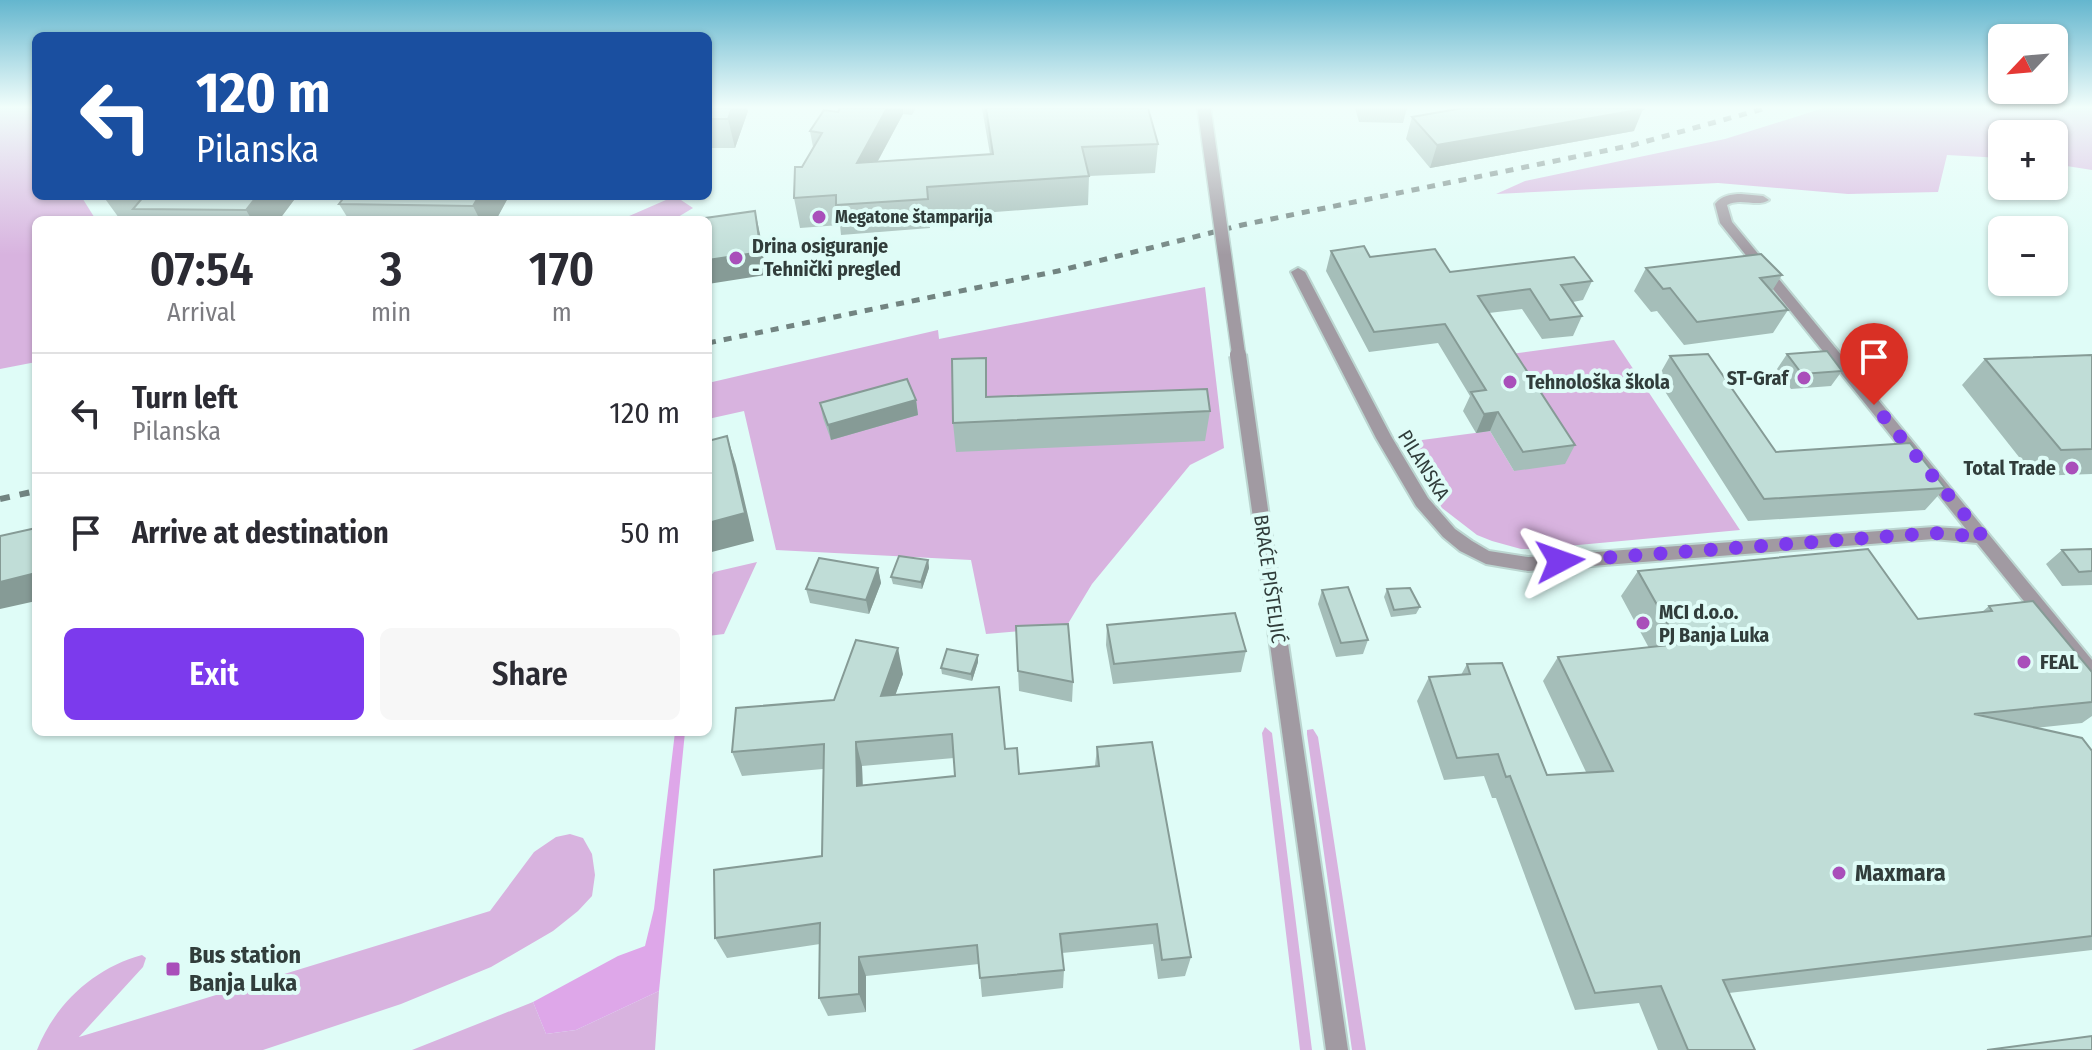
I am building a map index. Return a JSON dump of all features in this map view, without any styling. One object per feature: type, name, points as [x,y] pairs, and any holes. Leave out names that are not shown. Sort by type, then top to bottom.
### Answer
[{"type":"street","name":"BRAĆE PIŠTELJIĆ","points":[[1211,157],[1337,1050]]},
{"type":"street","points":[[1763,200],[1732,197],[1724,200],[1721,204],[1726,223],[2092,673]]},
{"type":"street","name":"PILANSKA","points":[[1298,272],[1384,438],[1422,502],[1449,533],[1486,557],[1528,564],[1934,533],[1983,537]]},
{"type":"shaded area","points":[[0,157],[32,157],[32,200],[84,200],[94,216],[32,216],[32,363],[0,369]]},
{"type":"shaded area","points":[[1639,157],[1947,157],[1938,192],[1848,194],[1718,183],[1496,194],[1525,181]]},
{"type":"shaded area","points":[[2068,157],[2092,157],[2092,170],[2068,166]]},
{"type":"shaded area","points":[[666,200],[681,200],[693,208],[680,216],[629,216]]},
{"type":"shaded area","points":[[1205,287],[1224,448],[1190,465],[1092,584],[1066,627],[986,634],[971,560],[776,550],[744,411],[712,418],[712,382],[938,330],[939,339]]},
{"type":"shaded area","points":[[1614,340],[1740,530],[1521,549],[1477,535],[1442,508],[1413,462],[1414,449],[1422,440],[1490,431],[1514,471],[1496,356]]},
{"type":"shaded area","points":[[757,562],[724,634],[712,636],[712,574]]},
{"type":"shaded area","points":[[1265,727],[1272,733],[1312,1050],[1300,1050],[1262,733]]},
{"type":"shaded area","points":[[1313,729],[1318,737],[1366,1050],[1352,1050],[1307,734],[1307,730]]},
{"type":"shaded area","points":[[675,736],[685,736],[659,991],[576,1030],[546,1034],[533,1002],[618,956],[645,946],[654,909]]},
{"type":"shaded area","points":[[570,834],[583,838],[592,854],[595,875],[592,896],[578,911],[553,931],[491,967],[401,1004],[263,1050],[37,1050],[65,1003],[92,979],[124,961],[142,955],[146,958],[143,967],[79,1037],[490,911],[534,852],[556,837]]},
{"type":"shaded area","points":[[659,991],[655,1050],[412,1050],[533,1002],[546,1034],[576,1030]]},
{"type":"building","points":[[808,157],[860,157],[857,163],[948,157],[1084,157],[1089,176],[927,187],[928,199],[836,205],[836,195],[794,198],[795,167],[802,167]]},
{"type":"building","points":[[141,200],[254,200],[246,210],[133,209]]},
{"type":"building","points":[[342,200],[477,200],[473,206],[339,204]]},
{"type":"building","points":[[755,211],[761,252],[712,259],[712,217]]},
{"type":"building","points":[[1364,246],[1370,257],[1435,249],[1450,272],[1574,257],[1592,281],[1561,285],[1582,316],[1550,320],[1530,289],[1478,296],[1575,445],[1523,452],[1498,412],[1484,414],[1471,392],[1486,390],[1445,324],[1374,332],[1331,251]]},
{"type":"building","points":[[1761,254],[1782,275],[1760,278],[1788,310],[1697,322],[1670,288],[1663,289],[1646,268]]},
{"type":"building","points":[[1827,351],[1842,371],[1802,374],[1787,354]]},
{"type":"building","points":[[1708,354],[1776,452],[1910,443],[1945,488],[1764,499],[1670,356]]},
{"type":"building","points":[[2092,355],[2092,449],[2061,450],[1985,359]]},
{"type":"building","points":[[986,358],[986,397],[1207,389],[1210,411],[953,423],[952,359]]},
{"type":"building","points":[[907,379],[916,400],[828,425],[820,403]]},
{"type":"building","points":[[727,436],[745,513],[712,522],[712,440]]},
{"type":"building","points":[[32,529],[32,574],[0,582],[0,536]]},
{"type":"building","points":[[1868,549],[1918,619],[1992,611],[1989,606],[2033,601],[2092,672],[2092,702],[1974,714],[2082,738],[2092,751],[2092,936],[1723,980],[1755,1050],[1688,1050],[1661,986],[1595,993],[1510,776],[1506,777],[1498,754],[1457,758],[1429,677],[1470,674],[1467,664],[1502,663],[1547,775],[1613,771],[1558,657],[1679,644],[1638,571]]},
{"type":"building","points":[[2092,549],[2092,571],[2079,572],[2062,550]]},
{"type":"building","points":[[899,556],[928,560],[921,582],[891,577]]},
{"type":"building","points":[[819,558],[878,568],[866,600],[806,589]]},
{"type":"building","points":[[1348,587],[1368,640],[1341,643],[1322,590]]},
{"type":"building","points":[[1410,588],[1420,607],[1394,610],[1387,589]]},
{"type":"building","points":[[1235,613],[1246,651],[1114,664],[1107,625]]},
{"type":"building","points":[[1068,624],[1073,682],[1018,671],[1016,626]]},
{"type":"building","points":[[856,640],[898,648],[881,696],[999,687],[1005,749],[1017,748],[1019,774],[1099,766],[1097,747],[1152,742],[1191,957],[1162,960],[1157,924],[1060,934],[1064,970],[980,978],[977,945],[859,957],[859,994],[819,998],[820,923],[715,938],[714,870],[822,856],[824,744],[732,752],[736,708],[834,700]],"holes":[[[952,734],[955,776],[857,786],[856,742]]]},
{"type":"building","points":[[947,649],[978,655],[971,674],[941,668]]},
{"type":"building","points":[[2092,1036],[2092,1050],[1987,1050]]},
{"type":"railway","points":[[712,342],[1058,271],[1242,225],[1574,157]]},
{"type":"railway","points":[[0,499],[32,492]]},
{"type":"place","name":"Megatone štamparija","points":[[819,217]]},
{"type":"place","name":"Drina osiguranje - Tehnički pregled","points":[[736,258]]},
{"type":"place","name":"ST-Graf","points":[[1804,378]]},
{"type":"place","name":"Tehnološka škola","points":[[1510,382]]},
{"type":"place","name":"Total Trade","points":[[2072,468]]},
{"type":"place","name":"MCI d.o.o. PJ Banja Luka","points":[[1643,623]]},
{"type":"place","name":"FEAL","points":[[2024,662]]},
{"type":"place","name":"Maxmara","points":[[1839,873]]},
{"type":"place","name":"Bus station Banja Luka","points":[[173,969]]},
{"type":"route","points":[[1560,561],[1934,533],[1983,537],[1874,405]]}]
